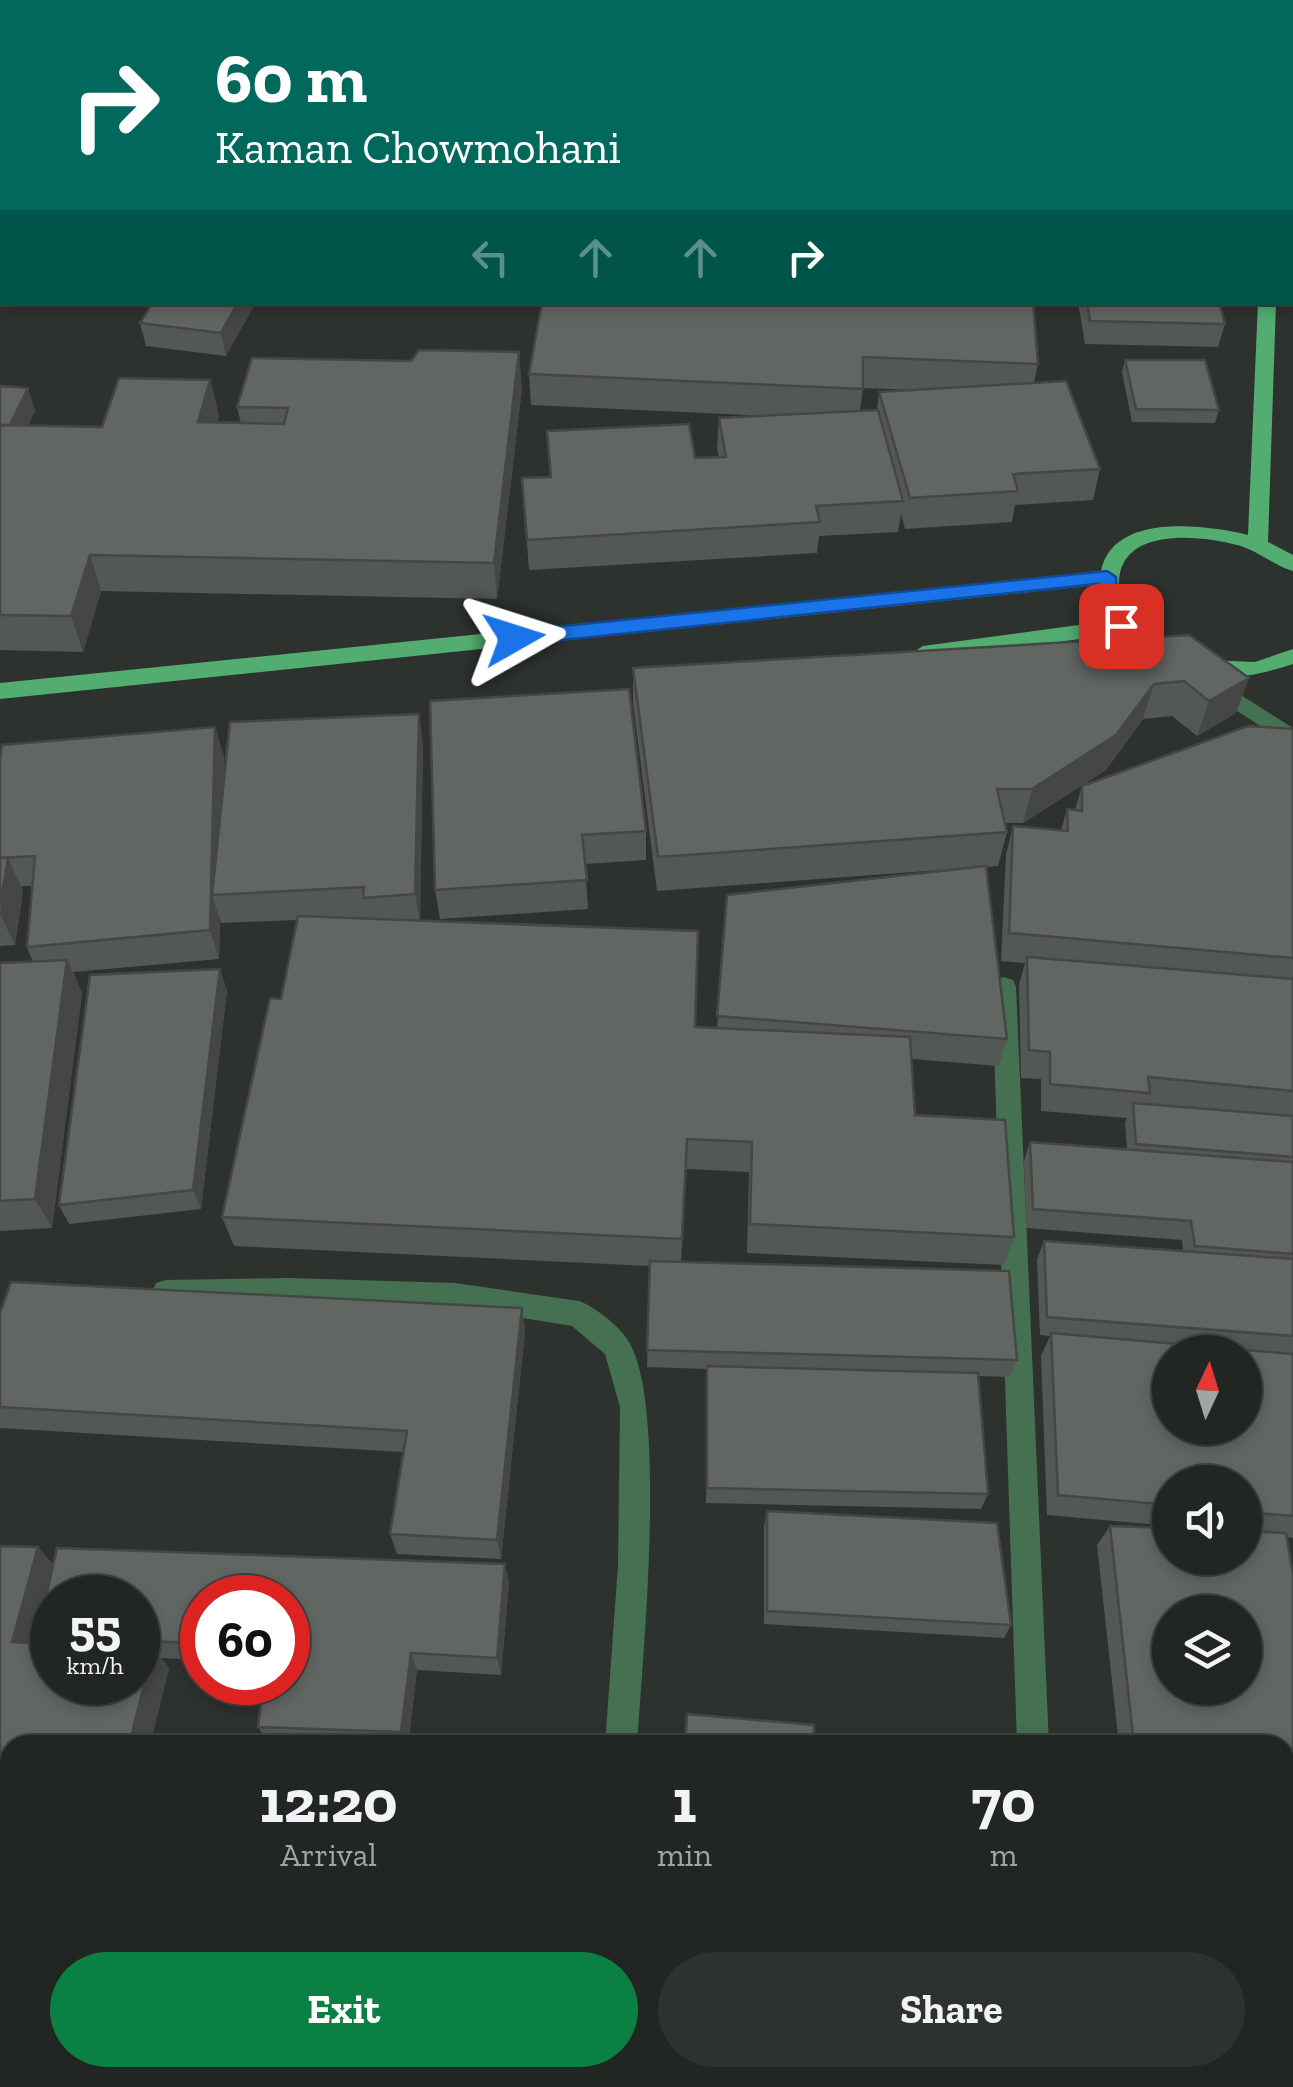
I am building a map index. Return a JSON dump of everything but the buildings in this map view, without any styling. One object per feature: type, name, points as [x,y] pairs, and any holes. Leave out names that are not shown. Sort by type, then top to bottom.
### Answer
[{"type":"main road","points":[[1258,542],[1267,305]]},
{"type":"main road","points":[[1146,647],[1121,626],[1108,601],[1107,577],[1117,557],[1136,542],[1162,532],[1226,532],[1258,542],[1293,564]]},
{"type":"main road","points":[[0,691],[1107,577]]},
{"type":"main road","points":[[891,658],[1121,626]]},
{"type":"main road","points":[[1180,662],[1218,670],[1256,669],[1293,656]]},
{"type":"street","points":[[1180,662],[1293,739]]},
{"type":"street","points":[[1004,988],[1033,1735]]},
{"type":"street","points":[[134,1293],[288,1290],[455,1295],[579,1314],[616,1347],[634,1407],[632,1565],[622,1735]]},
{"type":"route","points":[[514,638],[1107,577],[1108,601],[1121,626]]}]
